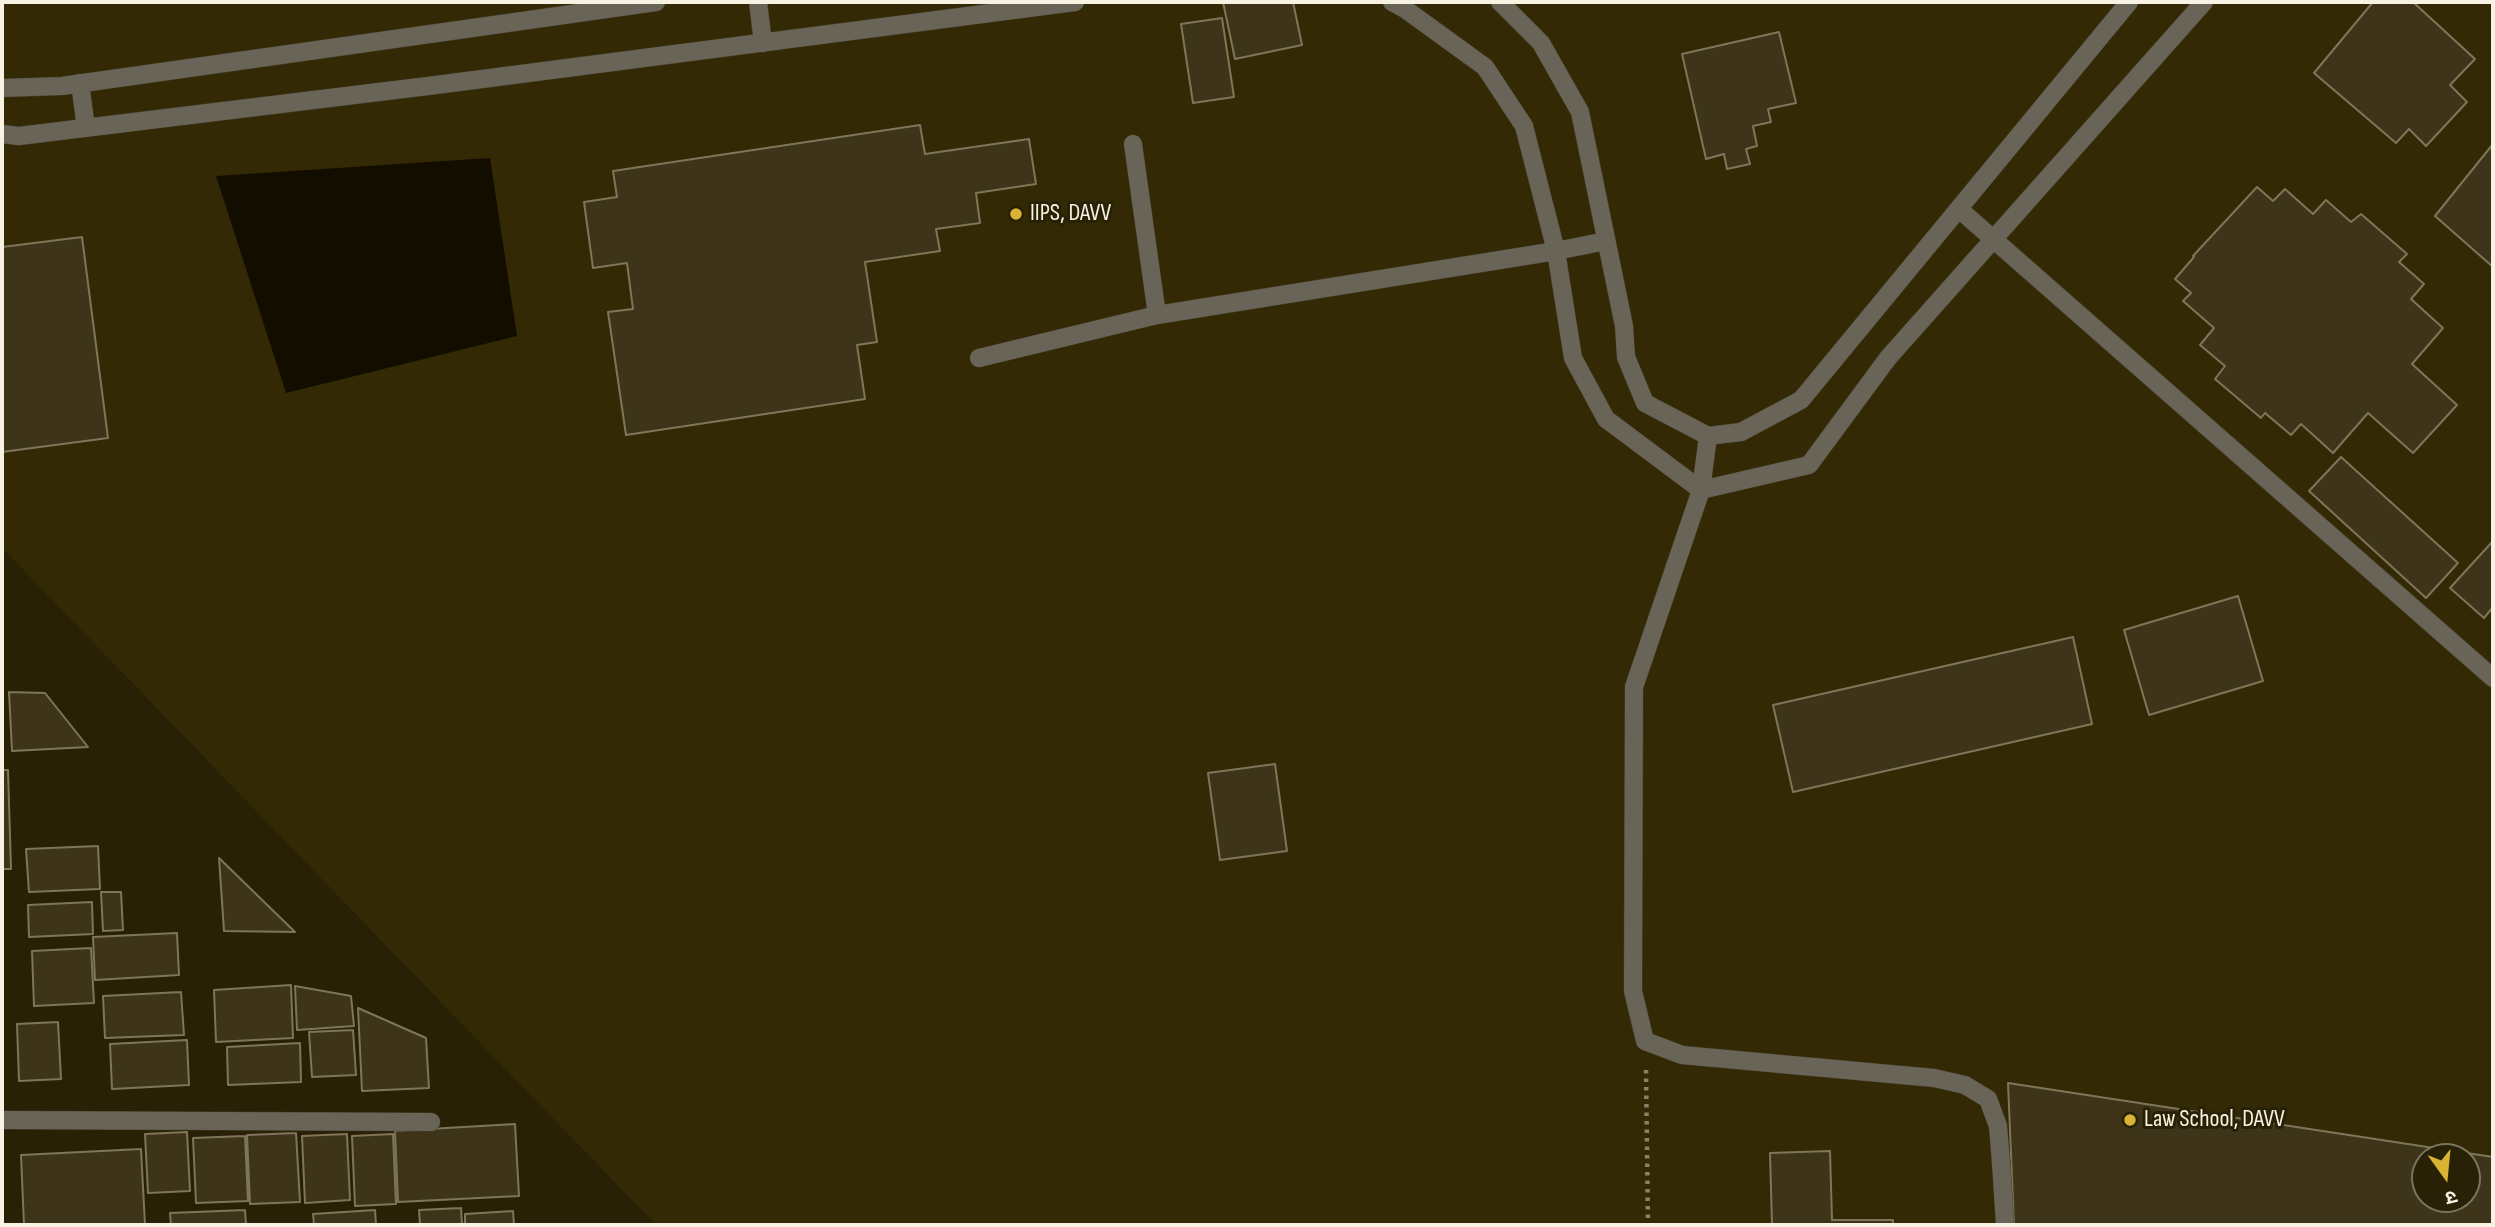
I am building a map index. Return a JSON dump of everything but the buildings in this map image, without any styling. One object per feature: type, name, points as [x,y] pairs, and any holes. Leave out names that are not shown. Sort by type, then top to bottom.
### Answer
[{"type":"street","points":[[2,88],[62,86],[656,2]]},
{"type":"street","points":[[758,2],[762,43]]},
{"type":"street","points":[[2,134],[19,136],[86,128],[1075,2]]},
{"type":"street","points":[[1392,2],[1485,68],[1524,126],[1556,251],[1573,358],[1606,419],[1701,490],[1810,465],[1888,358],[2204,2]]},
{"type":"street","points":[[1500,2],[1541,43],[1580,112],[1624,326],[1626,357],[1645,403],[1708,436],[1741,432],[1801,400],[2129,2]]},
{"type":"street","points":[[80,83],[86,128]]},
{"type":"street","points":[[1133,144],[1157,315]]},
{"type":"street","points":[[1959,209],[2493,677]]},
{"type":"street","points":[[979,358],[1157,315],[1606,241]]},
{"type":"street","points":[[1708,436],[1701,490],[1634,687],[1633,991],[1645,1041],[1682,1055],[1934,1079],[1965,1085],[1988,1099],[1998,1126],[2005,1225]]},
{"type":"street","points":[[2,1120],[430,1122]]},
{"type":"path","points":[[1645,1041],[1648,1225]]},
{"type":"shaded area","points":[[2,2],[2493,2],[2493,1225],[656,1225],[2,548]]},
{"type":"shaded area","points":[[490,158],[517,336],[286,393],[216,176]]},
{"type":"place","name":"IIPS, DAVV","points":[[1016,214]]},
{"type":"place","name":"Law School, DAVV","points":[[2130,1120]]}]
